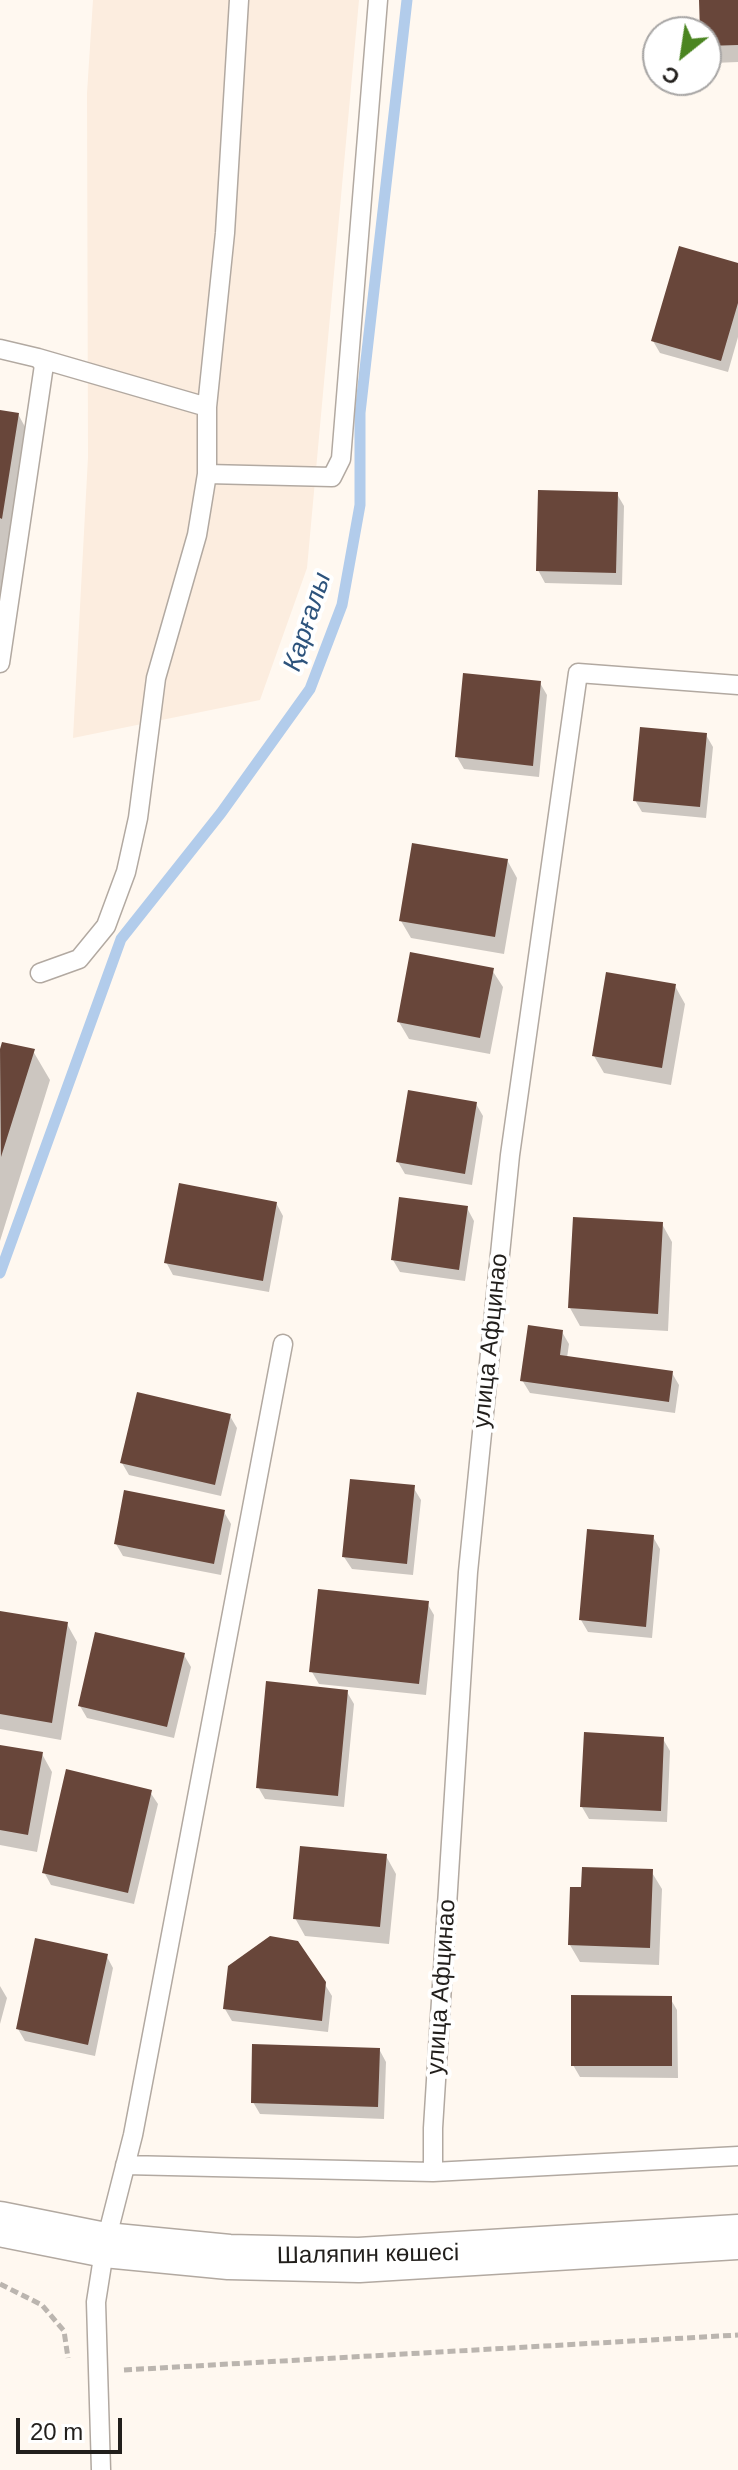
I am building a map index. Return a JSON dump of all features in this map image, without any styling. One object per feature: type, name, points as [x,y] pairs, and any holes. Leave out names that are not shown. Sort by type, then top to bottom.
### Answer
[{"type":"main road","name":"Шаляпин көшесі","points":[[0,2224],[105,2245],[229,2257],[359,2260],[738,2237]]},
{"type":"lane","points":[[40,973],[79,959],[106,926],[126,872],[138,818],[156,678],[197,535],[207,474],[207,407],[225,233],[239,0]]},
{"type":"lane","points":[[207,474],[332,477],[341,459],[378,0]]},
{"type":"lane","points":[[0,349],[207,407]]},
{"type":"lane","points":[[0,663],[44,365],[38,358]]},
{"type":"lane","name":"улица Афцинао","points":[[433,2172],[433,2128],[470,1556],[510,1155],[578,673],[738,685]]},
{"type":"lane","points":[[101,2470],[96,2302],[105,2245],[125,2165],[283,1344]]},
{"type":"lane","points":[[125,2165],[433,2172],[738,2156]]},
{"type":"path","points":[[0,2284],[42,2305],[64,2331],[70,2374],[738,2335]]},
{"type":"shaded area","points":[[93,0],[359,0],[307,568],[260,700],[73,738],[88,457],[87,93]]},
{"type":"building","points":[[699,0],[738,0],[738,45],[722,46],[722,16],[700,16]]},
{"type":"building","points":[[679,246],[738,263],[738,303],[721,361],[651,341]]},
{"type":"building","points":[[0,410],[19,413],[2,519],[0,518]]},
{"type":"building","points":[[538,490],[618,492],[616,573],[536,571]]},
{"type":"building","points":[[463,673],[541,681],[533,766],[455,757]]},
{"type":"building","points":[[640,727],[707,733],[700,807],[633,801]]},
{"type":"building","points":[[412,843],[508,859],[495,937],[399,921]]},
{"type":"building","points":[[410,952],[494,968],[480,1038],[397,1022]]},
{"type":"building","points":[[606,972],[676,984],[662,1068],[592,1056]]},
{"type":"building","points":[[2,1042],[35,1049],[1,1157],[0,1049]]},
{"type":"building","points":[[408,1090],[477,1102],[465,1174],[396,1162]]},
{"type":"building","points":[[179,1183],[277,1202],[263,1281],[164,1263]]},
{"type":"building","points":[[399,1197],[468,1206],[459,1270],[391,1260]]},
{"type":"building","points":[[573,1217],[663,1222],[658,1314],[568,1308]]},
{"type":"building","points":[[528,1325],[563,1330],[560,1355],[673,1371],[669,1402],[520,1381]]},
{"type":"building","points":[[137,1392],[231,1414],[215,1485],[120,1463]]},
{"type":"building","points":[[350,1479],[415,1485],[407,1564],[342,1557]]},
{"type":"building","points":[[124,1490],[225,1510],[214,1564],[114,1544]]},
{"type":"building","points":[[587,1529],[654,1535],[646,1627],[579,1620]]},
{"type":"building","points":[[318,1589],[429,1601],[419,1684],[309,1672]]},
{"type":"building","points":[[0,1611],[68,1622],[52,1723],[0,1714]]},
{"type":"building","points":[[95,1632],[185,1653],[167,1727],[78,1706]]},
{"type":"building","points":[[266,1681],[348,1690],[338,1796],[256,1788]]},
{"type":"building","points":[[584,1732],[664,1737],[661,1811],[580,1807]]},
{"type":"building","points":[[0,1745],[43,1752],[28,1835],[0,1830]]},
{"type":"building","points":[[66,1769],[152,1790],[128,1893],[42,1873]]},
{"type":"building","points":[[300,1846],[387,1854],[380,1927],[293,1919]]},
{"type":"building","points":[[582,1867],[653,1869],[650,1948],[568,1945],[570,1887],[581,1887]]},
{"type":"building","points":[[270,1936],[298,1941],[326,1982],[322,2021],[223,2009],[228,1966]]},
{"type":"building","points":[[35,1938],[108,1954],[88,2045],[16,2029]]},
{"type":"building","points":[[571,1995],[672,1996],[672,2066],[571,2066]]},
{"type":"building","points":[[252,2044],[380,2048],[378,2107],[251,2103]]},
{"type":"waterway","name":"Қарғалы","points":[[0,1273],[121,939],[221,813],[310,689],[342,605],[360,505],[360,413],[407,0]]}]
